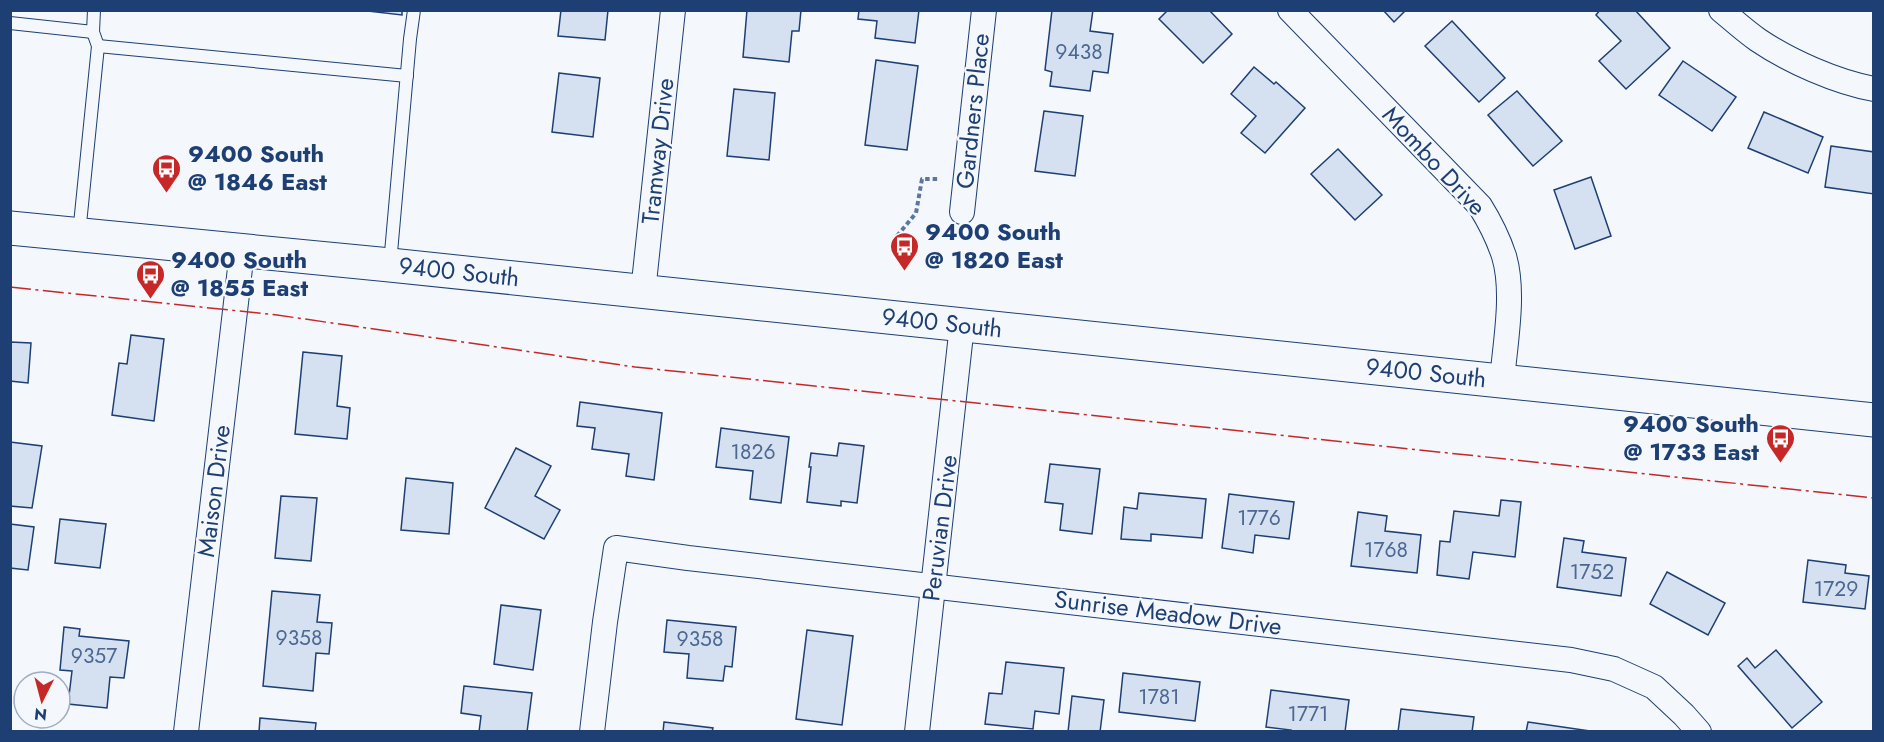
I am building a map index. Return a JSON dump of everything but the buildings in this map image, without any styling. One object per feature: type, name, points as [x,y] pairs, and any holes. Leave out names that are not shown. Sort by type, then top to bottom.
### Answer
[{"type":"main road","name":"9400 South","points":[[10,228],[390,265],[1874,420]]},
{"type":"street","name":"Tramway Drive","points":[[643,292],[673,10]]},
{"type":"street","name":"Gardners Place","points":[[962,212],[984,10]]},
{"type":"street","name":"Mombo Drive","points":[[1290,10],[1480,206],[1490,223],[1504,258],[1508,285],[1502,381]]},
{"type":"street","points":[[1721,10],[1758,40],[1807,67],[1857,86],[1874,89]]},
{"type":"street","name":"Maison Drive","points":[[186,732],[242,251]]},
{"type":"street","name":"Peruvian Drive","points":[[917,732],[962,325]]},
{"type":"street","name":"Sunrise Meadow Drive","points":[[592,732],[616,548],[1571,660],[1614,669],[1654,687],[1699,732]]},
{"type":"lane","points":[[78,235],[98,46],[93,32],[94,10]]},
{"type":"lane","points":[[390,265],[414,10]]},
{"type":"lane","points":[[10,23],[93,32]]},
{"type":"lane","points":[[98,46],[407,76]]},
{"type":"path","points":[[897,236],[916,213],[922,179],[939,178]]},
{"type":"power","points":[[10,287],[277,315],[635,367],[1874,498]]},
{"type":"place","name":"9400 South @ 1846 East","points":[[167,194]]},
{"type":"place","name":"9400 South @ 1820 East","points":[[904,272]]},
{"type":"place","name":"9400 South @ 1855 East","points":[[150,300]]},
{"type":"place","name":"9400 South @ 1733 East","points":[[1780,464]]}]
